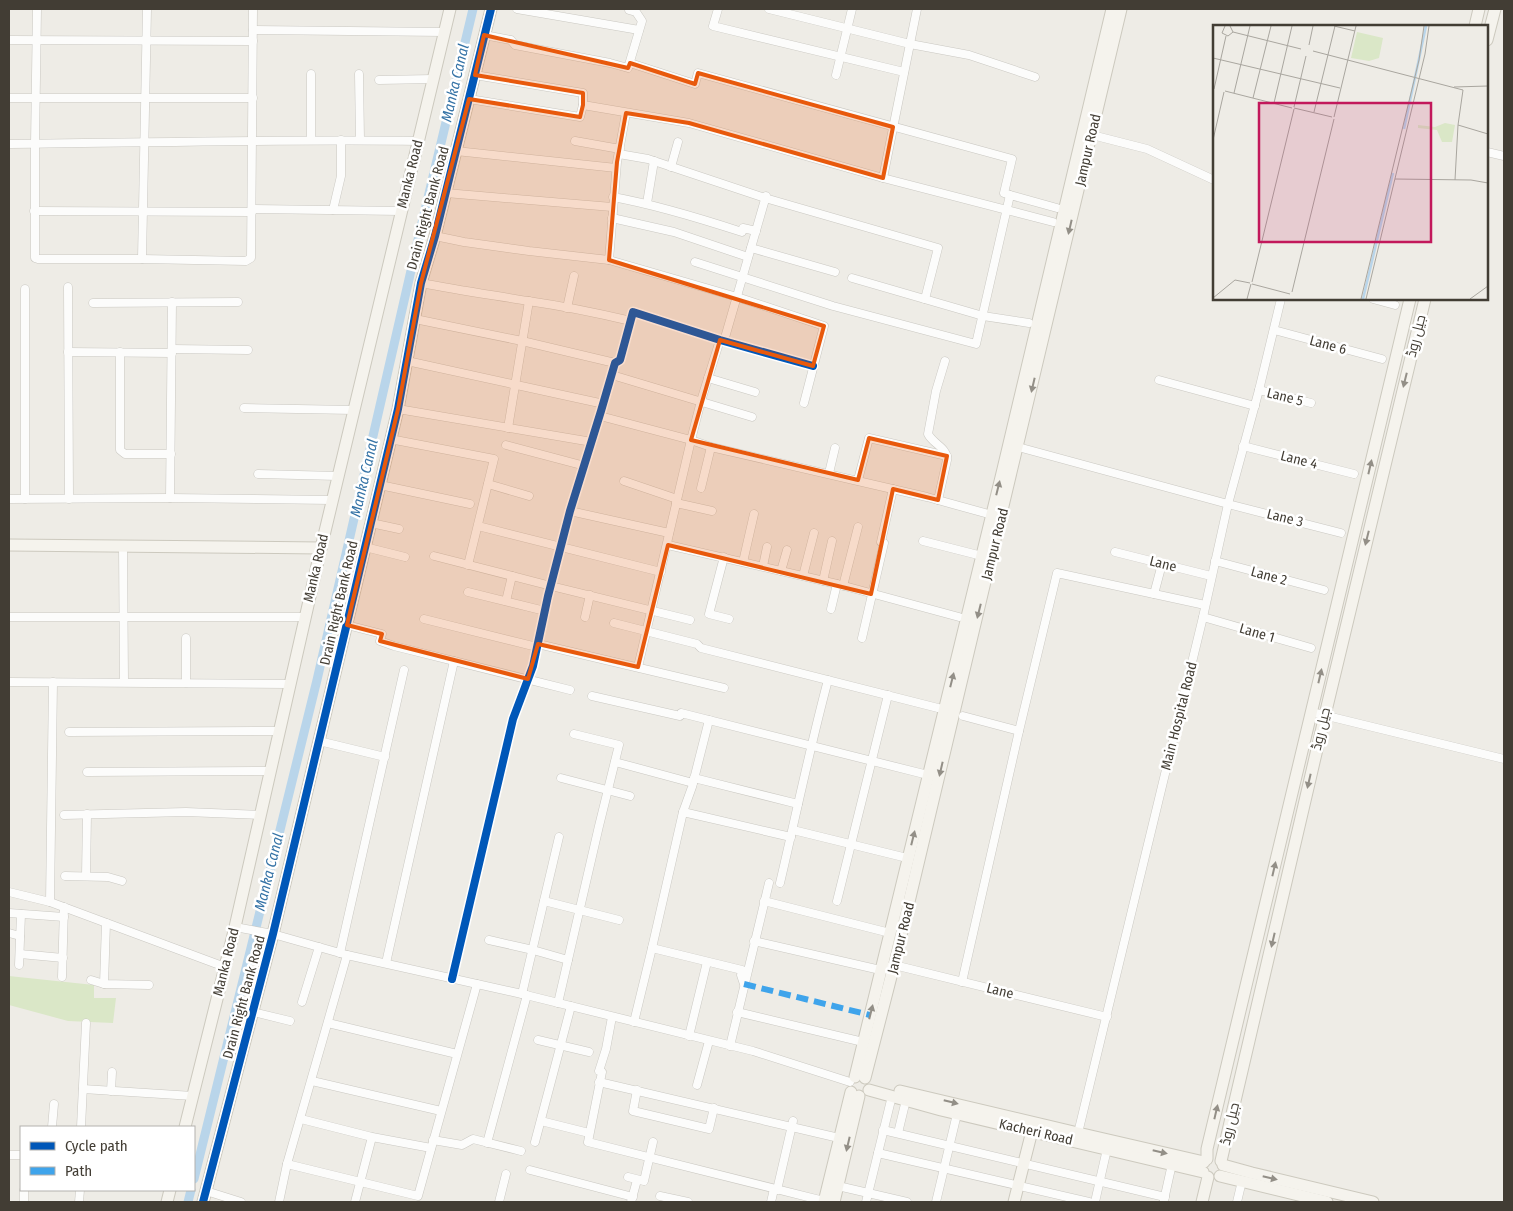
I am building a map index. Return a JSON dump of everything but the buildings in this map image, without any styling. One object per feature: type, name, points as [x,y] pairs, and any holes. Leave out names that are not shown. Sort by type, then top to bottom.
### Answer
[{"type":"main road","name":"Manka Road","points":[[185,1126],[235,927],[320,548],[450,9]]},
{"type":"main road","name":"Drain Right Bank Road","points":[[205,1197],[273,934],[398,409],[421,283],[446,193],[491,9]]},
{"type":"main road","name":"Jampur Road","points":[[827,1202],[838,1186],[860,1086],[881,969],[992,515],[1112,9]]},
{"type":"main road","name":"Jampur Road","points":[[827,1202],[839,1138],[860,1086],[894,965],[1122,9]]},
{"type":"main road","points":[[1475,25],[1480,9]]},
{"type":"main road","points":[[1488,36],[1495,9]]},
{"type":"main road","name":"جیل روڈ","points":[[1213,1167],[1207,1149],[1410,300]]},
{"type":"main road","name":"جیل روڈ","points":[[1202,1202],[1213,1167],[1325,714],[1425,300]]},
{"type":"main road","points":[[9,545],[320,548]]},
{"type":"main road","name":"Kacheri Road","points":[[860,1086],[957,1114],[1172,1164],[1213,1167],[1252,1173],[1373,1202]]},
{"type":"main road","name":"Kacheri Road","points":[[860,1086],[922,1095],[1078,1133],[1213,1167],[1242,1181],[1306,1200],[1326,1202]]},
{"type":"main road","points":[[1014,1202],[1032,1131]]},
{"type":"street","points":[[37,9],[34,256],[38,259],[246,261],[250,258],[252,211],[253,9]]},
{"type":"street","points":[[142,259],[147,9]]},
{"type":"street","points":[[517,9],[639,30]]},
{"type":"street","points":[[484,35],[511,40],[515,45],[628,68],[642,21],[636,12],[629,9]]},
{"type":"street","points":[[718,9],[713,26],[904,72]]},
{"type":"street","points":[[769,9],[910,44],[969,55],[1035,77]]},
{"type":"street","points":[[836,75],[852,9]]},
{"type":"street","points":[[883,178],[917,9]]},
{"type":"street","points":[[253,30],[444,32]]},
{"type":"street","points":[[9,40],[253,41]]},
{"type":"street","points":[[630,63],[695,84],[698,73],[1012,160],[1004,193],[1057,208]]},
{"type":"street","points":[[311,74],[311,140]]},
{"type":"street","points":[[360,74],[360,140]]},
{"type":"street","points":[[469,99],[580,117],[583,105],[583,92],[475,75]]},
{"type":"street","points":[[379,80],[433,79]]},
{"type":"street","points":[[9,98],[253,98]]},
{"type":"street","points":[[583,105],[689,123],[883,178],[1053,222]]},
{"type":"street","points":[[609,260],[616,168],[626,113]]},
{"type":"street","points":[[1092,135],[1147,150],[1213,180]]},
{"type":"street","points":[[9,144],[311,140],[418,141]]},
{"type":"street","points":[[333,210],[341,176],[342,140]]},
{"type":"street","points":[[575,141],[654,161],[766,197],[938,248],[925,299]]},
{"type":"street","points":[[671,167],[678,142]]},
{"type":"street","points":[[456,151],[616,168]]},
{"type":"street","points":[[1488,152],[1504,156]]},
{"type":"street","points":[[647,203],[654,161]]},
{"type":"street","points":[[446,193],[612,207]]},
{"type":"street","points":[[695,262],[833,306],[976,344],[1010,195]]},
{"type":"street","points":[[614,196],[682,212],[742,232],[743,228],[756,231]]},
{"type":"street","points":[[638,667],[701,402],[737,297],[766,197]]},
{"type":"street","points":[[34,211],[401,211]]},
{"type":"street","points":[[612,218],[674,232],[748,257]]},
{"type":"street","points":[[435,236],[520,250],[609,260],[737,297],[824,326],[804,403]]},
{"type":"street","points":[[751,248],[836,272]]},
{"type":"street","points":[[567,308],[574,276]]},
{"type":"street","points":[[852,278],[983,316],[1029,323]]},
{"type":"street","points":[[421,283],[529,301],[631,321]]},
{"type":"street","points":[[68,287],[69,499]]},
{"type":"street","points":[[25,289],[25,499]]},
{"type":"street","name":"Main Hospital Road","points":[[1078,1133],[1203,617],[1228,504],[1255,406],[1281,300]]},
{"type":"street","points":[[1376,300],[1395,306]]},
{"type":"street","points":[[508,428],[529,301]]},
{"type":"street","points":[[170,498],[172,302]]},
{"type":"street","points":[[93,303],[238,302]]},
{"type":"street","points":[[415,318],[615,362],[620,360],[632,312],[813,366]]},
{"type":"street","name":"Lane 6","points":[[1274,330],[1382,360]]},
{"type":"street","points":[[68,352],[248,350]]},
{"type":"street","points":[[120,352],[120,450],[125,454],[171,454]]},
{"type":"street","points":[[407,361],[604,404]]},
{"type":"street","points":[[452,978],[514,718],[528,679],[570,511],[604,404],[615,362]]},
{"type":"street","points":[[938,500],[947,456],[928,434],[936,391],[945,362]]},
{"type":"street","points":[[612,375],[752,417]]},
{"type":"street","points":[[708,378],[756,392]]},
{"type":"street","points":[[1159,380],[1255,406]]},
{"type":"street","name":"Lane 5","points":[[1259,390],[1311,404]]},
{"type":"street","points":[[244,408],[354,410]]},
{"type":"street","points":[[398,409],[592,442]]},
{"type":"street","points":[[600,416],[711,447],[858,480],[992,515]]},
{"type":"street","points":[[858,480],[869,438],[947,456]]},
{"type":"street","points":[[390,439],[494,458],[468,565]]},
{"type":"street","points":[[506,445],[584,466]]},
{"type":"street","name":"Lane 4","points":[[1244,446],[1354,474]]},
{"type":"street","points":[[701,488],[711,447]]},
{"type":"street","name":"Lane 3","points":[[1018,447],[1341,533]]},
{"type":"street","points":[[829,473],[835,448]]},
{"type":"street","points":[[258,474],[338,476]]},
{"type":"street","points":[[624,481],[676,501],[712,510]]},
{"type":"street","points":[[488,484],[530,496]]},
{"type":"street","points":[[380,485],[470,504]]},
{"type":"street","points":[[862,638],[884,543],[881,542],[893,489]]},
{"type":"street","points":[[9,499],[332,500]]},
{"type":"street","points":[[570,511],[669,533]]},
{"type":"street","points":[[743,562],[754,514]]},
{"type":"street","points":[[371,522],[399,529]]},
{"type":"street","points":[[478,526],[661,572]]},
{"type":"street","points":[[831,608],[858,527]]},
{"type":"street","points":[[803,576],[814,533]]},
{"type":"street","points":[[823,581],[832,541]]},
{"type":"street","points":[[923,541],[982,556]]},
{"type":"street","points":[[668,545],[840,585],[959,617]]},
{"type":"street","points":[[123,546],[124,682]]},
{"type":"street","points":[[365,547],[405,556]]},
{"type":"street","points":[[762,566],[767,547]]},
{"type":"street","points":[[781,571],[786,550]]},
{"type":"street","name":"Lane","points":[[1115,552],[1212,576]]},
{"type":"street","points":[[434,556],[690,620]]},
{"type":"street","points":[[724,557],[709,614],[729,619]]},
{"type":"street","name":"Lane 2","points":[[1215,561],[1324,590]]},
{"type":"street","points":[[1154,594],[1162,564]]},
{"type":"street","points":[[962,982],[1019,731],[1058,572],[1205,605]]},
{"type":"street","points":[[506,601],[512,576]]},
{"type":"street","points":[[468,592],[545,611]]},
{"type":"street","points":[[585,618],[590,595]]},
{"type":"street","points":[[9,617],[305,617]]},
{"type":"street","name":"Lane 1","points":[[1203,617],[1311,648]]},
{"type":"street","points":[[424,619],[724,688]]},
{"type":"street","points":[[614,623],[697,644],[701,648],[938,708]]},
{"type":"street","points":[[347,625],[382,634],[380,641],[570,690]]},
{"type":"street","points":[[186,638],[186,683]]},
{"type":"street","points":[[386,963],[454,660]]},
{"type":"street","points":[[279,1202],[328,1024],[404,670]]},
{"type":"street","points":[[780,883],[828,680]]},
{"type":"street","points":[[9,682],[289,684]]},
{"type":"street","points":[[50,902],[53,682]]},
{"type":"street","points":[[837,901],[888,695]]},
{"type":"street","points":[[592,696],[680,716],[681,713],[924,774]]},
{"type":"street","points":[[1311,712],[1504,759]]},
{"type":"street","points":[[963,716],[1019,731]]},
{"type":"street","points":[[634,1022],[683,812],[709,720]]},
{"type":"street","points":[[69,732],[279,730]]},
{"type":"street","points":[[558,1003],[619,745],[574,734]]},
{"type":"street","points":[[319,741],[385,757]]},
{"type":"street","points":[[615,762],[798,804]]},
{"type":"street","points":[[87,772],[270,771]]},
{"type":"street","points":[[561,778],[630,796]]},
{"type":"street","points":[[64,815],[186,812],[260,815]]},
{"type":"street","points":[[683,812],[851,844],[903,857]]},
{"type":"street","points":[[86,876],[87,814]]},
{"type":"street","points":[[487,1143],[525,994],[532,950],[559,837]]},
{"type":"street","points":[[65,876],[108,877],[122,881]]},
{"type":"street","points":[[730,1046],[769,884]]},
{"type":"street","points":[[9,892],[50,902],[225,967]]},
{"type":"street","points":[[544,901],[619,920]]},
{"type":"street","points":[[764,901],[890,933]]},
{"type":"street","points":[[62,977],[64,907]]},
{"type":"street","points":[[9,913],[64,917]]},
{"type":"street","points":[[19,965],[21,914]]},
{"type":"street","points":[[104,984],[106,923]]},
{"type":"street","points":[[235,927],[273,934],[343,954],[525,994],[752,1051],[860,1086]]},
{"type":"street","points":[[9,933],[20,936]]},
{"type":"street","points":[[489,940],[568,960]]},
{"type":"street","points":[[754,941],[881,969],[894,965]]},
{"type":"street","points":[[302,1002],[318,947]]},
{"type":"street","points":[[652,948],[742,970],[741,975],[744,984]]},
{"type":"street","points":[[20,954],[63,958]]},
{"type":"street","points":[[689,1036],[707,962]]},
{"type":"street","name":"Lane","points":[[894,965],[1106,1017]]},
{"type":"street","points":[[91,980],[104,984],[149,985]]},
{"type":"street","points":[[288,1164],[361,1182],[417,1199],[477,984]]},
{"type":"street","points":[[535,1142],[570,1006]]},
{"type":"street","points":[[253,1012],[290,1021]]},
{"type":"street","points":[[737,1012],[859,1040]]},
{"type":"street","points":[[612,1017],[606,1049],[599,1071],[602,1072],[588,1142],[827,1202]]},
{"type":"street","points":[[81,1126],[86,1023]]},
{"type":"street","points":[[328,1024],[457,1054]]},
{"type":"street","points":[[538,1040],[589,1052]]},
{"type":"street","points":[[697,1085],[709,1041]]},
{"type":"street","points":[[111,1091],[112,1072]]},
{"type":"street","points":[[312,1081],[441,1111]]},
{"type":"street","points":[[599,1082],[792,1124],[839,1138]]},
{"type":"street","points":[[83,1089],[193,1096]]},
{"type":"street","points":[[637,1090],[633,1111],[709,1129],[714,1108]]},
{"type":"street","points":[[866,1202],[892,1096]]},
{"type":"street","points":[[898,1133],[906,1100]]},
{"type":"street","points":[[52,1126],[54,1104]]},
{"type":"street","points":[[936,1202],[957,1114]]},
{"type":"street","points":[[301,1119],[372,1137],[432,1144],[462,1145],[472,1139],[521,1151]]},
{"type":"street","points":[[540,1121],[589,1133]]},
{"type":"street","points":[[771,1202],[792,1124]]},
{"type":"street","points":[[883,1130],[1100,1182],[1164,1200],[1172,1164]]},
{"type":"street","points":[[355,1202],[372,1137]]},
{"type":"street","points":[[628,1177],[644,1182],[653,1142]]},
{"type":"street","points":[[1094,1202],[1107,1149]]},
{"type":"street","points":[[878,1153],[1089,1202]]},
{"type":"street","points":[[530,1170],[632,1200],[637,1180]]},
{"type":"street","points":[[499,1202],[506,1174]]},
{"type":"street","points":[[1237,1202],[1242,1181]]},
{"type":"street","points":[[838,1186],[907,1202]]},
{"type":"street","points":[[660,1196],[688,1202]]},
{"type":"street","points":[[205,1197],[241,1202]]},
{"type":"highlighted area","points":[[484,35],[628,68],[630,63],[695,84],[698,73],[893,127],[883,178],[689,123],[626,113],[617,162],[609,260],[824,326],[813,366],[720,340],[691,440],[858,480],[869,438],[947,456],[938,500],[893,489],[871,594],[668,545],[638,667],[538,644],[528,679],[380,641],[382,634],[347,625],[398,409],[421,283],[469,99],[580,117],[583,105],[583,93],[475,75]]},
{"type":"green space","points":[[9,976],[94,985],[94,998],[116,998],[113,1023],[68,1021],[9,1005]]},
{"type":"waterway","name":"Manka Canal","points":[[195,1175],[317,680],[473,9]]},
{"type":"waterway","name":"Manka Canal","points":[[188,1202],[191,1191]]},
{"type":"marked path","points":[[744,984],[870,1015]]},
{"type":"cycle path","points":[[203,1202],[273,934],[398,409],[421,283],[435,236],[491,9]]},
{"type":"cycle path","points":[[452,979],[513,719],[533,666],[548,596],[570,511],[615,363],[620,360],[633,312],[720,340],[813,366]]}]
